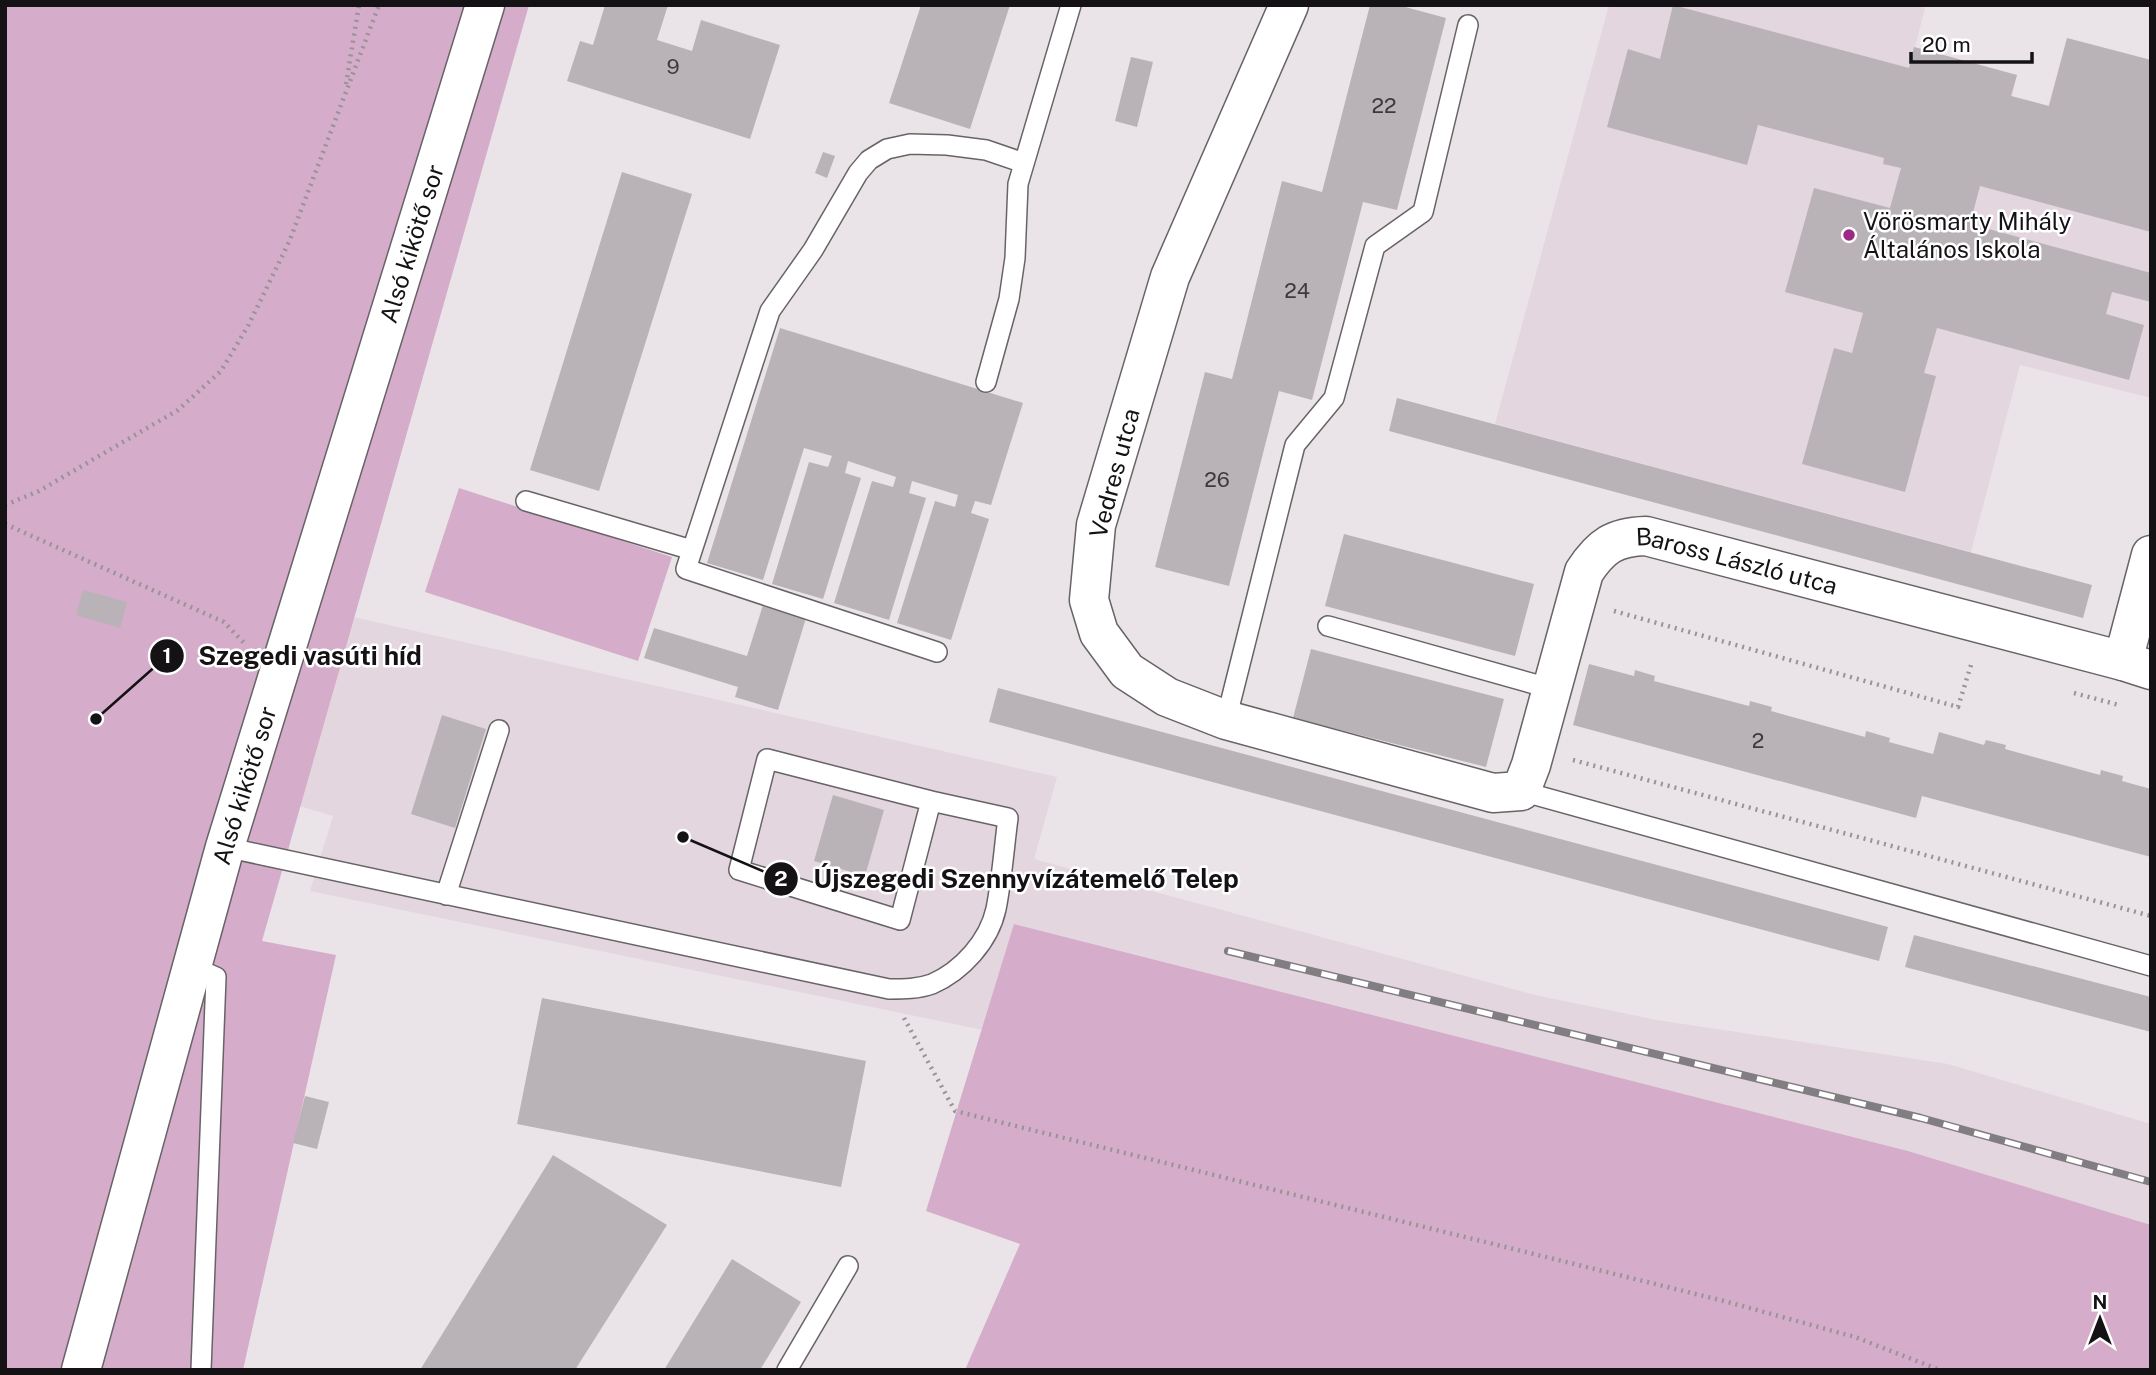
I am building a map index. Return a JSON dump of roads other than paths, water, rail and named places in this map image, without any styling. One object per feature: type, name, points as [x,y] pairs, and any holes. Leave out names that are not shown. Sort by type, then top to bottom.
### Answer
[{"type":"street","name":"Alsó kikötő sor","points":[[81,1370],[225,847],[485,5]]},
{"type":"street","name":"Vedres utca","points":[[1289,5],[1170,277],[1096,525],[1089,600],[1100,633],[1127,671],[1167,697],[1226,720],[1493,793],[1521,791]]},
{"type":"street","name":"Baross László utca","points":[[1521,791],[1535,750],[1584,572],[1595,555],[1610,543],[1628,537],[1646,536],[2137,665]]},
{"type":"street","points":[[2137,665],[2151,555]]},
{"type":"lane","points":[[986,382],[1009,299],[1015,258],[1018,184],[1071,5]]},
{"type":"lane","points":[[1226,720],[1295,445],[1334,398],[1375,246],[1423,212],[1468,25]]},
{"type":"lane","points":[[937,652],[686,569],[770,311],[813,250],[858,173],[869,160],[887,149],[910,144],[986,150],[1024,163]]},
{"type":"lane","points":[[526,501],[692,550]]},
{"type":"lane","points":[[1328,626],[1552,689]]},
{"type":"lane","points":[[446,895],[499,730]]},
{"type":"lane","points":[[225,847],[889,989],[912,989],[932,984],[966,961],[985,937],[996,911],[1008,818],[767,759],[739,870],[900,920],[931,801]]},
{"type":"lane","points":[[1521,791],[2151,966]]},
{"type":"lane","points":[[193,967],[216,977],[201,1370]]},
{"type":"lane","points":[[787,1370],[848,1266]]},
{"type":"railway","points":[[1228,951],[1921,1118],[2151,1182]]},
{"type":"place","name":"Vörösmarty Mihály Általános Iskola","points":[[1849,235]]},
{"type":"place","name":"Szegedi vasúti híd","points":[[96,719]]},
{"type":"place","name":"Újszegedi Szennyvízátemelő Telep","points":[[683,837]]}]
